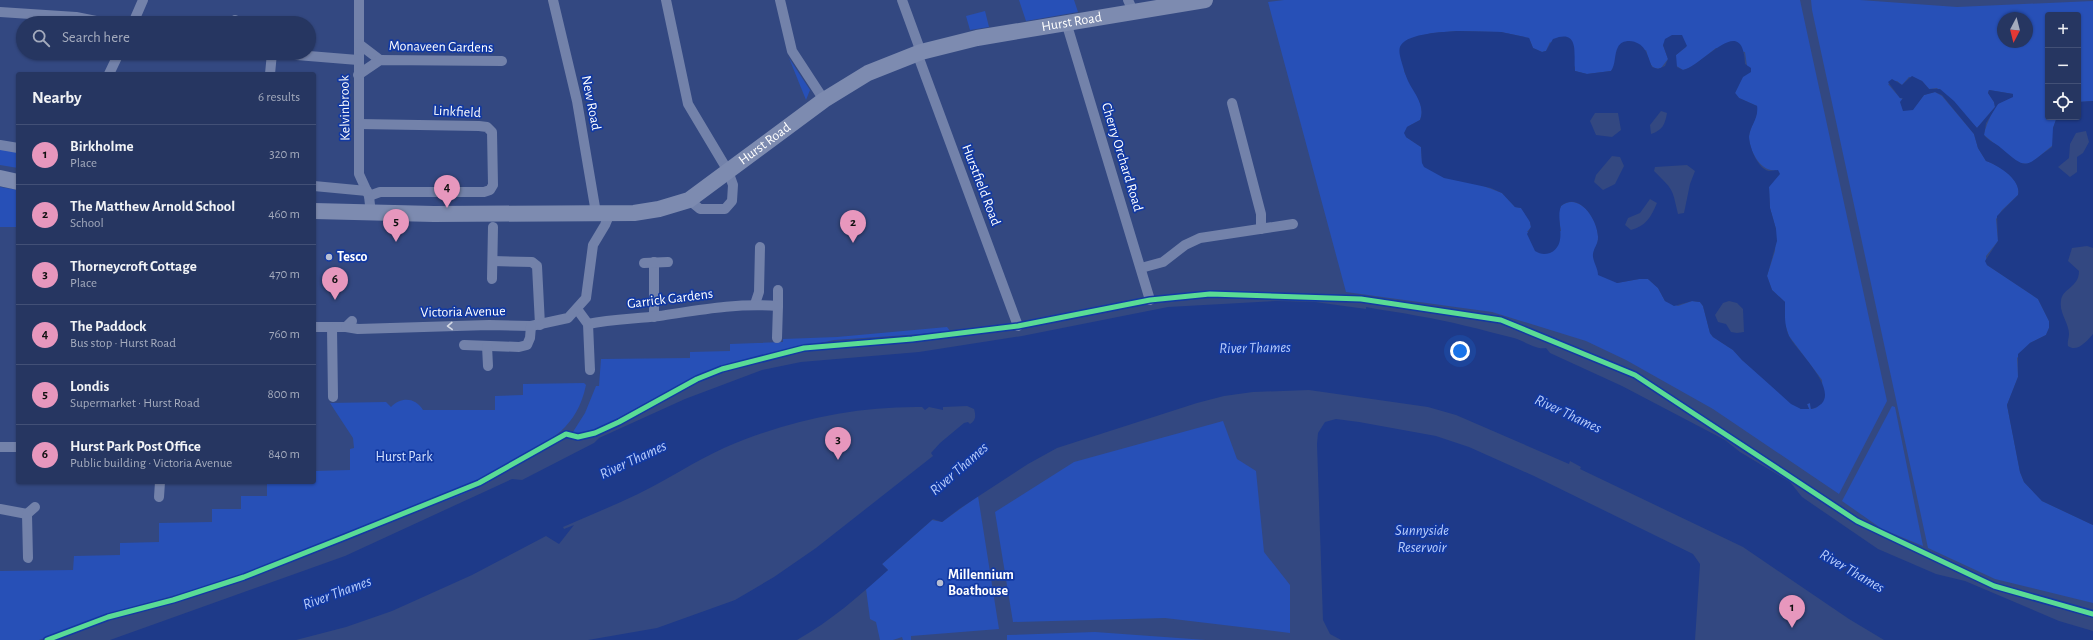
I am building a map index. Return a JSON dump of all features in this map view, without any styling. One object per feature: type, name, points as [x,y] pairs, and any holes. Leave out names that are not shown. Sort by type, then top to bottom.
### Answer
[{"type":"main road","name":"Hurst Road","points":[[316,211],[371,214],[603,213],[659,209],[689,200],[824,100],[868,73],[919,52],[976,38],[1066,22],[1130,5],[1205,0]]},
{"type":"main road","points":[[0,178],[16,182]]},
{"type":"street","points":[[135,16],[143,0]]},
{"type":"street","name":"Kelvinbrook","points":[[359,0],[359,174],[368,193],[371,214]]},
{"type":"street","name":"New Road","points":[[553,0],[603,213]]},
{"type":"street","points":[[666,0],[688,104],[728,172],[733,185],[732,201],[725,209],[700,209],[689,200]]},
{"type":"street","points":[[780,0],[792,51],[824,100]]},
{"type":"street","name":"Hurstfield Road","points":[[902,0],[919,52],[1018,326]]},
{"type":"street","points":[[0,12],[69,16]]},
{"type":"street","name":"Cherry Orchard Road","points":[[1066,22],[1150,300]]},
{"type":"street","name":"Monaveen Gardens","points":[[359,44],[380,60]]},
{"type":"street","points":[[316,57],[358,60]]},
{"type":"street","points":[[110,72],[116,60]]},
{"type":"street","points":[[270,72],[271,60]]},
{"type":"street","name":"Monaveen Gardens","points":[[358,75],[380,60],[502,61]]},
{"type":"street","points":[[1232,103],[1262,214],[1261,229]]},
{"type":"street","name":"Linkfield","points":[[360,124],[479,126],[486,127],[492,132],[493,185],[490,190],[484,192],[368,193]]},
{"type":"street","points":[[0,145],[16,148]]},
{"type":"street","points":[[316,186],[368,193]]},
{"type":"street","points":[[590,370],[588,324],[577,309],[586,298],[592,245],[606,224],[603,213]]},
{"type":"street","points":[[1141,268],[1163,262],[1186,245],[1200,238],[1293,224]]},
{"type":"street","points":[[492,280],[494,261],[493,227]]},
{"type":"street","points":[[755,304],[759,292],[760,247]]},
{"type":"street","points":[[464,345],[519,347],[527,344],[536,325],[538,266],[532,262],[494,261]]},
{"type":"street","points":[[654,317],[649,263],[668,262]]},
{"type":"street","points":[[777,338],[778,290]]},
{"type":"street","name":"Garrick Gardens","points":[[588,324],[606,320],[654,317],[713,307],[755,304],[778,306]]},
{"type":"street","name":"Victoria Avenue","points":[[316,327],[332,328],[349,324],[358,329],[536,325],[568,318],[577,309]]},
{"type":"street","points":[[332,328],[333,397]]},
{"type":"street","points":[[487,346],[488,366]]},
{"type":"street","points":[[0,447],[16,447]]},
{"type":"street","points":[[159,497],[160,484]]},
{"type":"street","points":[[27,514],[36,507]]},
{"type":"street","points":[[0,508],[27,514]]},
{"type":"street","points":[[27,514],[28,558]]},
{"type":"green space","points":[[1019,0],[1074,0],[1078,12],[1026,21]]},
{"type":"green space","points":[[1284,0],[1800,0],[1887,401],[1839,494],[1713,409],[1626,360],[1586,341],[1492,312],[1346,292],[1268,2]],"holes":[[[1457,31],[1501,32],[1529,38],[1533,48],[1542,52],[1546,51],[1550,42],[1575,67],[1575,71],[1587,74],[1611,71],[1646,50],[1652,66],[1654,68],[1661,68],[1668,59],[1663,45],[1686,47],[1676,55],[1675,65],[1683,70],[1692,67],[1716,48],[1745,52],[1747,66],[1735,93],[1739,98],[1757,106],[1749,137],[1751,148],[1757,160],[1765,168],[1776,170],[1769,187],[1770,208],[1776,229],[1775,251],[1767,276],[1772,290],[1785,302],[1785,324],[1789,336],[1822,380],[1823,400],[1816,408],[1811,409],[1810,403],[1807,404],[1809,409],[1801,409],[1742,360],[1733,350],[1713,337],[1710,333],[1703,306],[1700,302],[1692,301],[1678,306],[1665,301],[1658,288],[1648,279],[1617,283],[1593,254],[1598,241],[1597,230],[1591,216],[1581,205],[1574,202],[1561,206],[1558,213],[1561,231],[1527,232],[1531,227],[1529,218],[1521,208],[1515,207],[1502,193],[1422,163],[1421,147],[1406,137],[1407,127],[1420,120],[1422,114],[1420,101],[1404,71],[1413,38],[1432,33]]]},
{"type":"green space","points":[[1811,0],[1860,0],[1957,7],[2093,1],[2093,101],[2081,102],[2081,12],[2045,12],[2045,120],[2056,120],[2053,128],[2053,145],[2030,164],[2019,163],[1984,135],[1986,127],[1997,105],[2008,99],[2013,94],[1989,90],[1988,93],[1994,102],[1995,107],[1977,128],[1937,88],[1929,89],[1922,81],[1909,77],[1902,85],[1897,81],[1888,84],[1900,98],[1917,104],[1924,95],[1935,92],[1942,96],[1974,134],[1978,148],[1986,161],[2002,169],[2013,178],[2018,189],[2018,195],[2002,210],[1996,219],[1998,241],[1986,256],[1987,265],[2038,299],[2049,321],[2049,328],[2046,335],[2030,343],[2017,358],[2018,377],[2007,405],[2020,472],[2024,482],[2042,501],[2093,525],[2093,603],[1995,579],[1928,548]]},
{"type":"green space","points":[[985,11],[989,27],[970,30],[966,16]]},
{"type":"green space","points":[[789,58],[810,90],[806,100]]},
{"type":"green space","points":[[0,148],[16,151],[16,168],[0,165]]},
{"type":"green space","points":[[0,187],[16,190],[16,227],[0,227]]},
{"type":"green space","points":[[947,327],[951,332],[834,340],[731,363],[689,380],[596,430],[577,436],[571,435],[585,413],[596,386],[599,386],[601,359],[690,358],[690,352],[730,351],[730,344],[783,342],[783,339],[837,337]]},
{"type":"green space","name":"Hurst Park","points":[[584,383],[586,385],[582,400],[576,412],[561,431],[551,439],[516,460],[518,463],[510,469],[467,493],[445,501],[427,502],[424,509],[391,521],[389,517],[241,575],[187,592],[107,614],[39,640],[0,640],[0,571],[73,570],[74,556],[120,555],[120,543],[159,542],[159,523],[212,522],[212,509],[241,509],[241,496],[267,496],[267,484],[316,484],[316,471],[350,470],[350,449],[354,448],[353,438],[330,403],[386,402],[391,407],[399,401],[408,400],[416,403],[423,410],[495,410],[495,396],[523,395],[523,384]]},
{"type":"green space","points":[[1892,406],[1895,407],[1923,546],[1882,529],[1842,501]]},
{"type":"green space","points":[[1223,421],[1237,459],[1256,471],[1264,552],[1290,585],[1290,633],[1165,618],[1013,622],[995,512],[1074,462]]},
{"type":"green space","points":[[978,496],[999,629],[911,636],[911,640],[903,640],[902,637],[893,640],[880,640],[876,622],[870,619],[866,589],[888,570],[882,564],[932,520],[942,522]]},
{"type":"green space","points":[[1095,632],[1206,640],[1007,640],[1007,635]]},
{"type":"water","points":[[1457,31],[1501,32],[1529,38],[1533,48],[1542,52],[1546,51],[1553,39],[1568,37],[1572,40],[1574,45],[1575,71],[1587,74],[1611,71],[1618,47],[1625,41],[1634,42],[1642,46],[1647,53],[1652,67],[1658,69],[1665,66],[1668,59],[1663,45],[1665,39],[1672,35],[1682,35],[1687,46],[1676,55],[1677,67],[1683,70],[1721,46],[1730,42],[1737,42],[1743,49],[1745,64],[1751,68],[1751,72],[1743,77],[1735,93],[1739,98],[1757,106],[1757,114],[1751,129],[1749,141],[1755,157],[1761,166],[1769,171],[1778,170],[1780,174],[1769,187],[1770,208],[1776,229],[1777,241],[1767,276],[1772,290],[1785,302],[1787,332],[1789,336],[1817,374],[1823,385],[1825,395],[1822,404],[1811,409],[1810,403],[1807,404],[1809,409],[1801,409],[1791,404],[1733,350],[1713,337],[1710,333],[1703,306],[1700,302],[1692,301],[1674,306],[1665,301],[1658,288],[1648,279],[1617,283],[1598,275],[1593,256],[1598,238],[1597,229],[1591,215],[1580,204],[1568,202],[1561,206],[1559,218],[1559,244],[1556,249],[1550,253],[1540,253],[1535,251],[1527,234],[1531,227],[1530,222],[1521,208],[1515,207],[1502,193],[1491,188],[1444,178],[1424,167],[1422,163],[1421,147],[1406,137],[1404,133],[1407,127],[1420,120],[1422,110],[1406,76],[1400,57],[1400,48],[1405,41],[1411,38],[1427,34]],"holes":[[[1661,111],[1667,113],[1664,123],[1658,131],[1651,134],[1650,125]],[[1595,113],[1618,113],[1621,130],[1612,137],[1596,135],[1590,121]],[[1612,156],[1620,157],[1624,166],[1615,184],[1603,190],[1594,182],[1596,175]],[[1687,165],[1695,171],[1690,184],[1684,213],[1678,214],[1673,194],[1665,182],[1654,171],[1655,167]],[[1650,199],[1657,203],[1653,213],[1641,226],[1631,230],[1625,225],[1628,218],[1640,213]],[[1729,301],[1737,303],[1743,309],[1744,332],[1731,332],[1726,324],[1718,322],[1715,315],[1723,303]]]},
{"type":"water","points":[[1912,76],[1922,81],[1929,89],[1940,89],[1954,101],[1977,128],[1995,107],[1994,102],[1988,93],[1989,90],[2013,94],[2013,97],[1998,104],[1986,123],[1984,135],[2016,160],[2026,164],[2036,159],[2052,147],[2053,128],[2056,120],[2081,120],[2081,102],[2093,101],[2093,248],[2087,246],[2072,248],[2068,261],[2079,271],[2078,277],[2074,285],[2064,293],[2061,301],[2061,310],[2069,330],[2068,346],[2071,348],[2078,347],[2085,343],[2093,334],[2093,525],[2042,501],[2024,482],[2020,472],[2007,405],[2018,377],[2018,354],[2030,343],[2046,335],[2049,328],[2049,321],[2038,299],[1987,265],[1985,261],[1998,241],[1997,216],[2018,195],[2016,184],[2008,174],[1997,166],[1986,161],[1978,148],[1974,134],[1942,95],[1935,92],[1924,95],[1913,110],[1903,111],[1900,102],[1903,98],[1900,98],[1888,82],[1892,79],[1902,85]],"holes":[[[2086,131],[2089,142],[2083,153],[2077,157],[2077,172],[2070,177],[2058,167],[2069,158],[2070,144],[2076,133]]]},
{"type":"water","name":"River Thames","points":[[1276,301],[1315,302],[1366,309],[1366,307],[1405,313],[1442,320],[1518,339],[1534,347],[1546,348],[1550,353],[1622,386],[1725,440],[1740,452],[1790,482],[1802,497],[1878,549],[1936,574],[1965,581],[2059,621],[2093,631],[2093,640],[1884,640],[1849,619],[1743,547],[1580,469],[1581,467],[1570,461],[1569,464],[1456,415],[1428,407],[1309,390],[1253,392],[1224,396],[1197,403],[1057,448],[1028,464],[959,509],[942,522],[933,519],[882,564],[888,570],[877,580],[833,616],[797,640],[588,640],[657,628],[735,600],[774,577],[816,548],[933,456],[931,453],[940,443],[964,423],[968,422],[970,424],[973,421],[975,416],[974,409],[967,406],[943,407],[943,410],[929,407],[925,410],[922,407],[897,407],[846,412],[796,423],[748,438],[702,459],[638,494],[563,527],[564,529],[574,525],[559,544],[546,536],[472,575],[392,611],[346,627],[296,640],[110,640],[345,556],[512,479],[522,480],[594,443],[599,438],[685,399],[762,370],[801,362],[919,352],[1022,336],[1168,307]]},
{"type":"water","name":"Sunnyside Reservoir","points":[[1336,419],[1436,436],[1469,447],[1534,476],[1693,554],[1700,564],[1695,640],[1341,640],[1330,634],[1323,620],[1317,444],[1318,433],[1325,422]]},
{"type":"cycle path","points":[[47,640],[108,617],[173,600],[244,577],[345,537],[479,483],[566,434],[578,437],[595,433],[619,422],[697,379],[722,369],[804,348],[912,339],[1018,326],[1150,300],[1210,294],[1361,299],[1501,320],[1635,375],[1857,521],[1994,586],[2093,614]]},
{"type":"place","name":"The Paddock","points":[[447,208]]},
{"type":"place","name":"Londis","points":[[396,242]]},
{"type":"place","name":"The Matthew Arnold School","points":[[853,243]]},
{"type":"place","name":"Tesco","points":[[329,257]]},
{"type":"place","name":"Hurst Park Post Office","points":[[335,300]]},
{"type":"place","name":"Thorneycroft Cottage","points":[[838,460]]},
{"type":"place","name":"Millennium Boathouse","points":[[940,583]]},
{"type":"place","name":"Birkholme","points":[[1792,628]]}]
